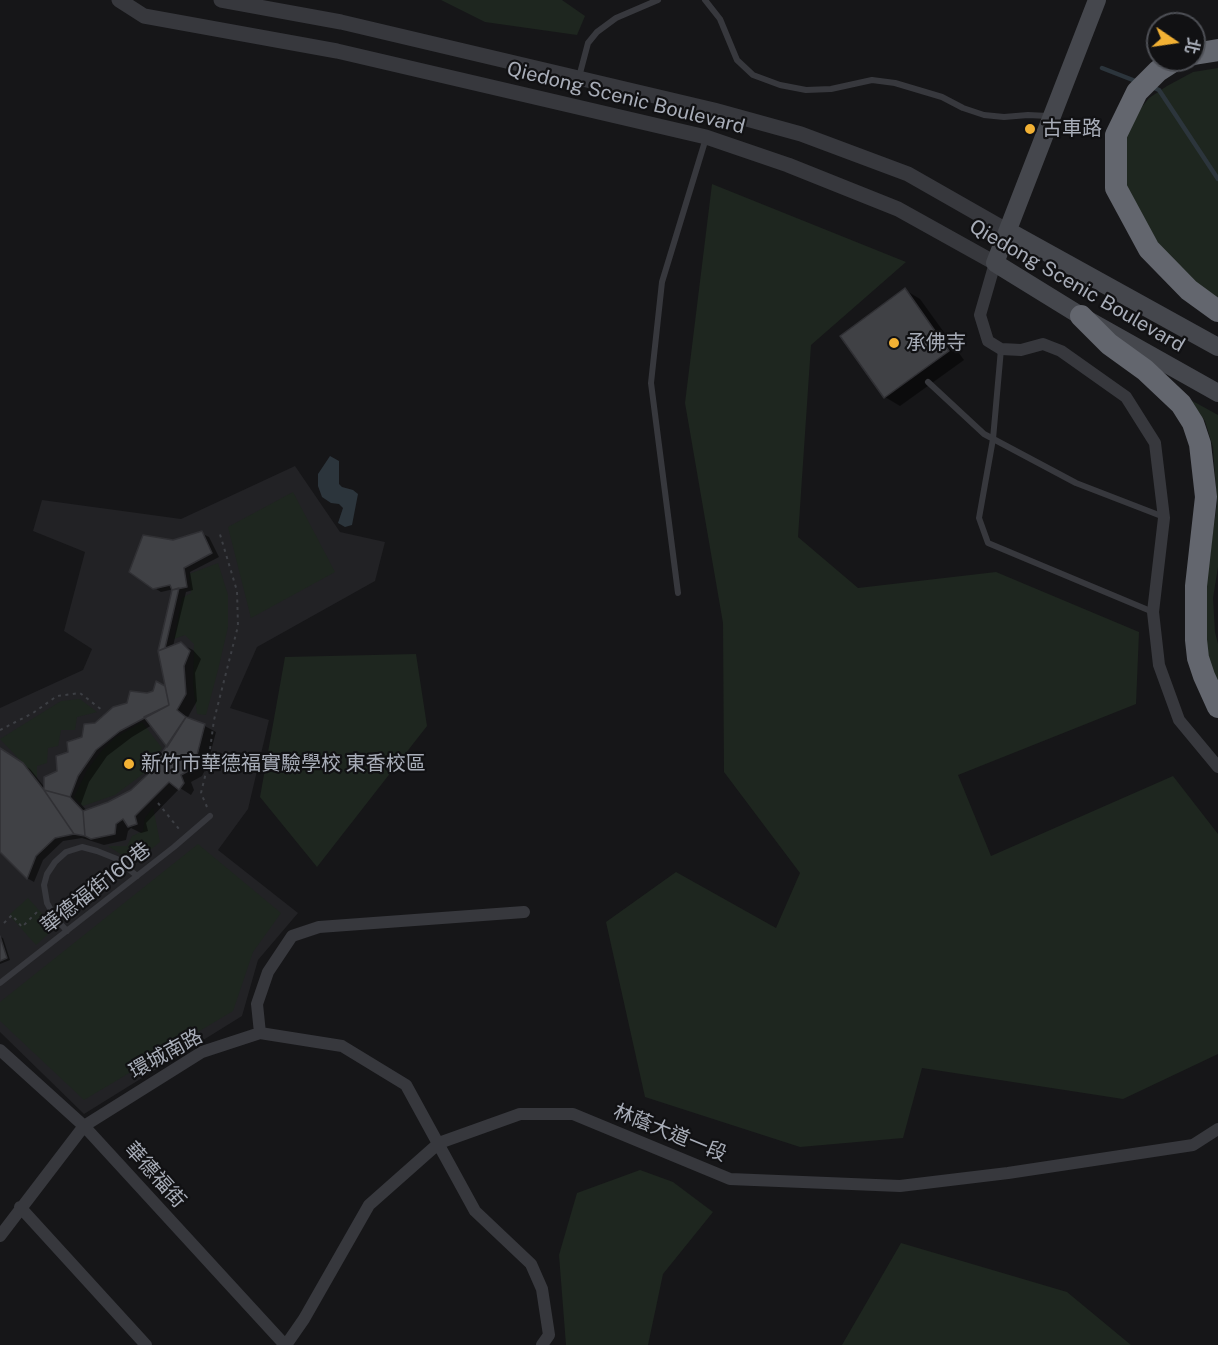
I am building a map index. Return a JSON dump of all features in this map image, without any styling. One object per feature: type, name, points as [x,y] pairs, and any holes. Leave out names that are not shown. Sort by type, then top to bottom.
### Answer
[{"type":"highway","points":[[1158,72],[1144,85],[1116,135],[1116,188],[1149,249],[1189,290],[1218,311]]},
{"type":"highway","points":[[1081,316],[1109,344],[1145,370],[1181,404],[1200,444],[1206,496],[1196,586],[1196,640],[1198,658],[1218,707]]},
{"type":"main road","points":[[995,262],[1097,0]]},
{"type":"main road","name":"Qiedong Scenic Boulevard","points":[[1008,231],[1218,347]]},
{"type":"main road","name":"Qiedong Scenic Boulevard","points":[[995,262],[1081,316],[1218,393]]},
{"type":"street","name":"Qiedong Scenic Boulevard","points":[[119,0],[144,16],[337,51],[706,137],[788,165],[898,209],[995,262]]},
{"type":"street","name":"Qiedong Scenic Boulevard","points":[[221,0],[341,22],[579,77],[801,134],[908,174],[1008,231]]},
{"type":"street","points":[[995,262],[980,315],[988,340],[1001,349],[1021,350],[1042,344],[1061,351],[1125,397],[1155,443],[1164,518],[1153,612],[1159,665],[1179,720],[1218,767]]},
{"type":"street","points":[[260,1033],[257,1004],[268,972],[292,936],[319,927],[524,912]]},
{"type":"street","name":"環城南路","points":[[0,1236],[84,1126],[202,1052],[260,1033],[342,1046],[406,1085],[475,1210],[531,1264],[542,1289],[549,1335],[542,1345]]},
{"type":"street","name":"華德福街","points":[[0,1050],[84,1126],[285,1345]]},
{"type":"street","name":"林蔭大道一段","points":[[285,1345],[304,1319],[369,1204],[439,1143],[520,1114],[573,1114],[730,1179],[900,1186],[1008,1173],[1193,1145],[1218,1128]]},
{"type":"street","points":[[20,1207],[146,1345]]},
{"type":"lane","points":[[579,77],[588,43],[597,32],[616,18],[658,0]]},
{"type":"lane","points":[[705,0],[720,19],[737,60],[753,75],[780,85],[806,90],[831,89],[872,80],[895,83],[919,90],[984,115],[1052,117]]},
{"type":"lane","points":[[678,593],[651,383],[662,282],[706,137]]},
{"type":"lane","points":[[1001,349],[993,439],[979,518],[988,543],[1153,612]]},
{"type":"lane","points":[[928,382],[984,434],[1076,483],[1164,518]]},
{"type":"lane","name":"華德福街160巷","points":[[0,983],[210,816]]},
{"type":"lane","points":[[67,931],[56,919],[47,903],[44,885],[47,874],[55,862],[66,852],[82,847],[117,859],[137,876]]},
{"type":"path","points":[[210,816],[201,793],[208,764],[213,720],[238,626],[237,591],[219,531]]},
{"type":"path","points":[[0,730],[33,713],[57,696],[80,693],[102,710]]},
{"type":"path","points":[[158,803],[186,837]]},
{"type":"path","points":[[4,923],[12,915],[22,927],[47,903]]},
{"type":"shaded area","points":[[441,0],[562,0],[585,16],[577,35],[485,22]]},
{"type":"shaded area","points":[[1218,68],[1218,302],[1191,283],[1159,245],[1125,186],[1125,135],[1131,121],[1149,98],[1193,72],[1206,72],[1206,70]]},
{"type":"shaded area","points":[[712,184],[906,262],[811,345],[798,537],[858,588],[996,572],[1139,632],[1136,704],[958,775],[991,856],[1173,776],[1218,834],[1218,1054],[1123,1099],[922,1068],[903,1138],[800,1147],[645,1097],[606,922],[676,872],[776,928],[800,873],[724,772],[723,623],[685,403]]},
{"type":"shaded area","points":[[1189,399],[1218,415],[1218,567],[1213,598],[1218,644],[1218,684],[1210,666],[1202,613],[1217,503],[1213,447],[1205,421]]},
{"type":"shaded area","points":[[330,456],[339,461],[339,484],[358,494],[352,525],[345,527],[338,523],[343,508],[322,497],[318,486],[318,474]]},
{"type":"shaded area","name":"新竹市華德福實驗學校 東香校區","points":[[295,466],[340,532],[385,542],[375,581],[257,647],[230,708],[269,720],[248,809],[218,850],[298,913],[258,960],[242,1016],[84,1114],[0,1032],[0,708],[83,670],[92,649],[64,631],[85,552],[33,531],[42,500],[181,519]]},
{"type":"shaded area","points":[[293,492],[335,572],[251,618],[228,527]]},
{"type":"shaded area","points":[[218,563],[228,595],[228,627],[206,715],[197,714],[193,685],[194,644],[185,635],[174,639],[182,598],[191,593],[189,574]]},
{"type":"shaded area","points":[[416,654],[427,726],[317,867],[260,797],[285,657]]},
{"type":"shaded area","points":[[80,699],[97,712],[77,717],[75,730],[61,730],[58,746],[48,748],[47,763],[37,766],[37,778],[0,739],[61,701]]},
{"type":"shaded area","points":[[142,722],[162,748],[147,771],[115,795],[83,806],[74,797],[87,770],[103,749],[116,737]]},
{"type":"shaded area","points":[[153,807],[160,842],[132,865],[108,846],[127,846],[132,836],[143,831],[145,818]]},
{"type":"shaded area","points":[[198,844],[281,913],[253,952],[233,1011],[84,1100],[0,1021],[0,1002]]},
{"type":"shaded area","points":[[28,898],[55,928],[36,945],[9,915]]},
{"type":"shaded area","points":[[640,1170],[673,1182],[713,1212],[663,1274],[648,1345],[566,1345],[559,1255],[577,1193]]},
{"type":"shaded area","points":[[901,1243],[1067,1292],[1131,1345],[842,1345]]},
{"type":"building","name":"承佛寺","points":[[905,288],[949,351],[884,398],[840,336]]},
{"type":"building","points":[[202,531],[212,553],[184,568],[187,587],[172,590],[170,585],[153,589],[129,572],[143,535],[173,540]]},
{"type":"building","points":[[179,588],[165,648],[158,651],[172,590]]},
{"type":"building","points":[[181,642],[190,651],[184,666],[186,694],[177,710],[186,717],[167,747],[144,717],[169,705],[158,651]]},
{"type":"building","points":[[156,681],[165,686],[169,705],[120,731],[96,750],[78,776],[70,797],[44,790],[44,777],[57,771],[56,756],[68,752],[67,742],[82,737],[84,724],[95,723],[113,707],[127,703],[130,691],[147,693],[153,691]]},
{"type":"building","points":[[186,717],[205,724],[196,759],[190,770],[181,775],[184,783],[179,790],[169,782],[135,816],[137,824],[128,827],[123,819],[116,824],[115,834],[91,839],[85,836],[83,811],[131,790],[147,775]]},
{"type":"building","points":[[0,748],[23,763],[74,834],[55,838],[36,856],[27,879],[0,852]]},
{"type":"building","points":[[44,790],[70,797],[83,811],[85,836],[74,834]]},
{"type":"building","points":[[0,936],[7,958],[0,961]]},
{"type":"waterway","points":[[1102,68],[1138,82]]},
{"type":"waterway","points":[[1152,87],[1159,90],[1218,179]]},
{"type":"place","name":"古車路","points":[[1030,129]]},
{"type":"place","name":"承佛寺","points":[[894,343]]},
{"type":"place","name":"新竹市華德福實驗學校 東香校區","points":[[129,764]]}]
